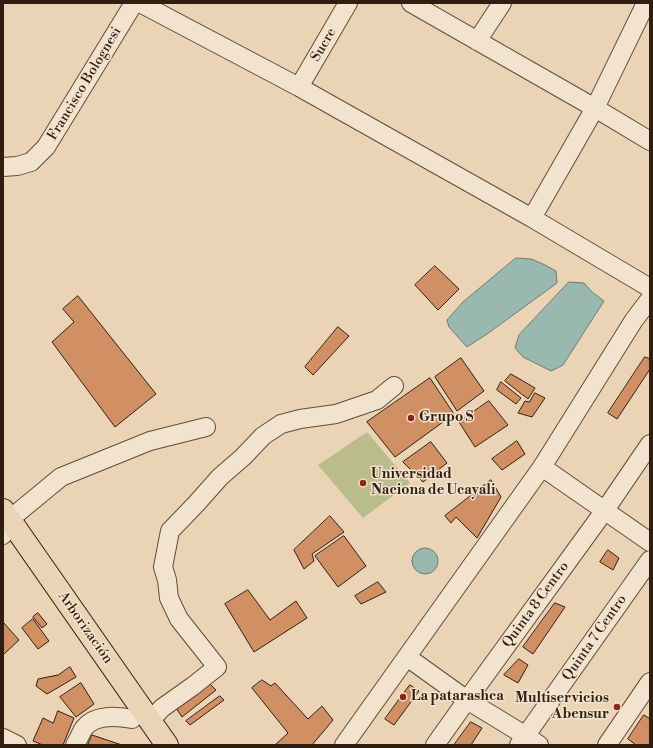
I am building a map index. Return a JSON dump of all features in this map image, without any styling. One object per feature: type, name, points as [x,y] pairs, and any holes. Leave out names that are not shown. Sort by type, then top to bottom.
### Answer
[{"type":"main road","name":"Arborización","points":[[4,527],[141,720],[167,745]]},
{"type":"main road","name":"Arborización","points":[[141,720],[150,745]]},
{"type":"street","name":"Francisco Bolognesi","points":[[3,166],[17,166],[31,162],[46,147],[134,3]]},
{"type":"street","points":[[140,3],[299,87],[532,218],[650,288]]},
{"type":"street","name":"Sucre","points":[[299,87],[348,3]]},
{"type":"street","points":[[411,3],[596,108],[650,141]]},
{"type":"street","points":[[477,41],[502,3]]},
{"type":"street","points":[[532,218],[596,108],[646,3]]},
{"type":"street","points":[[344,745],[542,467],[634,320],[650,299]]},
{"type":"street","points":[[75,745],[85,728],[98,718],[119,717],[141,720],[162,708],[217,667],[179,619],[169,598],[167,580],[163,567],[170,531],[220,477],[243,457],[263,436],[281,424],[300,419],[336,414],[377,400],[394,386]]},
{"type":"street","points":[[4,527],[61,477],[150,441],[206,427]]},
{"type":"street","name":"Quinta 8 Centro","points":[[435,745],[605,510],[650,444]]},
{"type":"street","points":[[542,467],[650,542]]},
{"type":"street","name":"Quinta 7 Centro","points":[[528,742],[650,560]]},
{"type":"street","points":[[407,657],[528,742]]},
{"type":"street","points":[[607,745],[650,682]]},
{"type":"street","points":[[3,738],[18,745]]},
{"type":"green space","points":[[367,432],[410,483],[363,518],[318,465]]},
{"type":"water","points":[[516,258],[531,259],[556,271],[557,283],[467,347],[449,327],[447,320],[463,302]]},
{"type":"water","points":[[569,282],[584,283],[592,292],[604,301],[563,365],[551,371],[523,357],[515,348],[519,335]]},
{"type":"water","points":[[425,548],[434,552],[438,561],[434,570],[425,574],[416,570],[412,561],[416,552]]},
{"type":"building","points":[[435,266],[459,289],[438,310],[415,285]]},
{"type":"building","points":[[78,296],[156,394],[115,427],[52,342],[74,322],[63,309]]},
{"type":"building","points":[[338,327],[349,336],[313,375],[305,367]]},
{"type":"building","points":[[645,357],[650,359],[650,369],[617,419],[608,413]]},
{"type":"building","points":[[461,358],[484,391],[457,411],[435,377]]},
{"type":"building","points":[[511,374],[535,388],[528,399],[505,381]]},
{"type":"building","name":"Grupo S","points":[[430,378],[454,414],[395,457],[367,422]]},
{"type":"building","points":[[501,382],[521,398],[516,404],[497,390]]},
{"type":"building","points":[[535,393],[545,398],[532,417],[518,413],[525,401],[529,402]]},
{"type":"building","points":[[489,401],[508,425],[475,447],[459,422]]},
{"type":"building","points":[[517,441],[525,454],[502,470],[492,459]]},
{"type":"building","points":[[431,442],[447,463],[423,482],[403,462]]},
{"type":"building","points":[[491,480],[501,497],[477,538],[456,517],[451,523],[445,516]]},
{"type":"building","points":[[330,516],[344,532],[312,554],[314,561],[304,569],[294,550]]},
{"type":"building","points":[[344,536],[366,566],[338,587],[315,556]]},
{"type":"building","points":[[608,550],[619,558],[613,570],[600,562]]},
{"type":"building","points":[[378,582],[386,592],[361,604],[355,596]]},
{"type":"building","points":[[248,590],[270,620],[296,601],[307,618],[254,652],[225,604]]},
{"type":"building","points":[[555,603],[565,607],[533,654],[523,647]]},
{"type":"building","points":[[38,613],[47,624],[42,628],[33,617]]},
{"type":"building","points":[[33,619],[49,641],[38,649],[22,628]]},
{"type":"building","points":[[3,622],[19,640],[3,655]]},
{"type":"building","points":[[519,659],[528,665],[518,683],[504,675]]},
{"type":"building","points":[[70,667],[76,677],[47,694],[36,686],[38,679],[58,675]]},
{"type":"building","points":[[262,680],[271,686],[275,683],[308,719],[322,706],[333,720],[312,745],[275,745],[288,733],[252,688]]},
{"type":"building","points":[[81,683],[94,704],[76,717],[60,697]]},
{"type":"building","points":[[210,684],[216,690],[182,717],[176,708]]},
{"type":"building","points":[[410,685],[419,691],[394,725],[385,719]]},
{"type":"building","points":[[220,696],[224,700],[190,725],[186,721]]},
{"type":"building","points":[[58,711],[74,718],[63,745],[43,745],[33,741],[43,718],[53,723]]},
{"type":"building","points":[[644,715],[650,719],[650,745],[636,745],[628,739]]},
{"type":"building","points":[[471,722],[482,728],[471,745],[454,745]]},
{"type":"building","points":[[92,735],[122,745],[88,745]]},
{"type":"place","name":"Grupo S","points":[[411,418]]},
{"type":"place","name":"Universidad Naciona de Ucayali","points":[[363,483]]},
{"type":"place","name":"La patarashca","points":[[403,697]]},
{"type":"place","name":"Multiservicios Abensur","points":[[617,707]]}]
